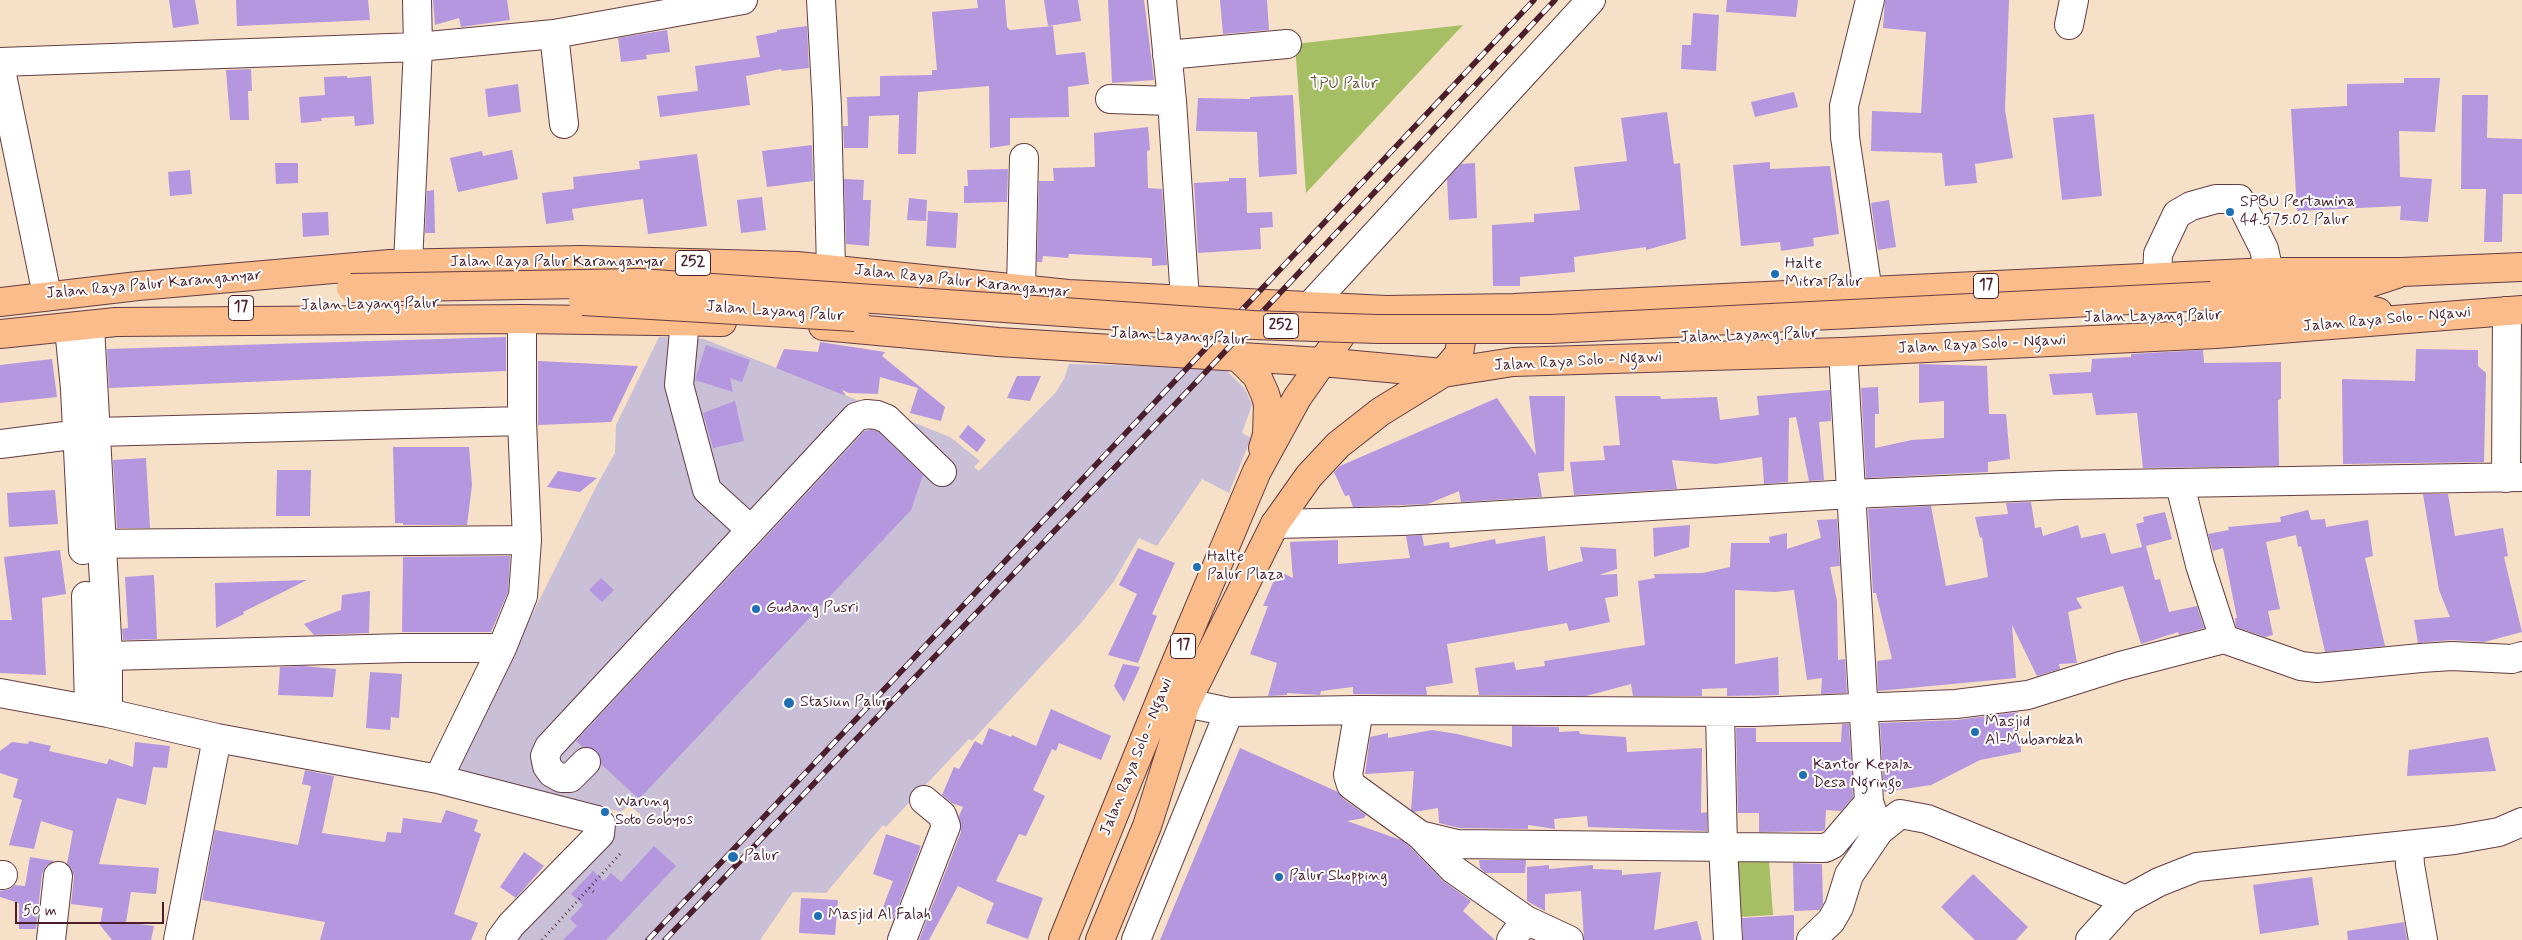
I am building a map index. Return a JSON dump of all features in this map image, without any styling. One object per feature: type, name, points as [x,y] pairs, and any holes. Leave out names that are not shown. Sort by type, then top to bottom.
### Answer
[{"type":"main road","name":"Jalan Raya Palur Karanganyar","points":[[0,302],[47,295],[138,286],[408,264],[580,260],[831,269],[1068,294],[1386,310]]},
{"type":"main road","name":"Jalan Raya Solo - Ngawi","points":[[1062,940],[1166,684],[1257,471],[1297,398],[1322,362],[1344,331],[1363,319],[1386,310],[1514,308],[2269,272],[2402,272],[2522,267]]},
{"type":"main road","name":"Jalan Layang Palur","points":[[2210,306],[2364,285],[2402,272]]},
{"type":"main road","name":"Jalan Layang Palur","points":[[138,286],[178,293],[351,296],[638,283],[1253,325],[1378,330],[1551,329],[2210,306],[2370,310],[2406,320]]},
{"type":"main road","points":[[1063,346],[1074,336],[1078,328],[1081,310],[1076,300],[1068,294]]},
{"type":"main road","name":"Jalan Layang Palur","points":[[132,322],[165,315],[351,296]]},
{"type":"main road","points":[[1513,362],[1504,353],[1499,338],[1502,320],[1514,308]]},
{"type":"main road","name":"Jalan Raya Solo - Ngawi","points":[[1100,940],[1147,826],[1186,703],[1275,524],[1309,476],[1338,445],[1380,412],[1443,373],[1459,354],[1462,343],[1458,322],[1450,309]]},
{"type":"main road","name":"Jalan Raya Solo - Ngawi","points":[[1443,373],[1513,362],[1843,352],[2216,334],[2406,320],[2468,312],[2515,310]]},
{"type":"main road","name":"Jalan Raya Palur Karanganyar","points":[[0,334],[132,322],[522,319],[685,321],[826,327],[1063,346],[1322,362],[1443,373]]},
{"type":"main road","points":[[1237,356],[1257,376],[1268,404],[1267,435],[1257,471]]},
{"type":"street","points":[[408,264],[418,47],[417,0]]},
{"type":"street","points":[[47,295],[0,64],[418,47],[554,34],[743,0]]},
{"type":"street","points":[[821,0],[828,107],[831,269]]},
{"type":"street","points":[[1162,0],[1172,101],[1185,300]]},
{"type":"street","points":[[1309,307],[1591,0]]},
{"type":"street","points":[[1868,292],[1845,136],[1844,106],[1870,0]]},
{"type":"street","points":[[554,34],[564,124]]},
{"type":"street","points":[[1167,55],[1287,44]]},
{"type":"street","points":[[1110,99],[1172,101]]},
{"type":"street","points":[[1021,289],[1024,158]]},
{"type":"street","points":[[2157,278],[2158,254],[2177,214],[2190,206],[2216,199],[2240,200],[2264,249],[2269,272]]},
{"type":"street","points":[[1275,524],[1422,520],[1851,494],[2061,485],[2180,485],[2518,479],[2515,310]]},
{"type":"street","points":[[438,779],[502,648],[523,596],[527,540],[522,421],[522,319]]},
{"type":"street","points":[[685,321],[679,385],[707,490],[751,530]]},
{"type":"street","points":[[80,327],[93,544],[98,711]]},
{"type":"street","points":[[1843,352],[1869,802],[1879,831]]},
{"type":"street","points":[[586,762],[570,778],[561,778],[552,773],[546,766],[545,756],[549,747],[856,417],[877,415],[887,419],[942,472]]},
{"type":"street","points":[[0,444],[87,433],[522,421]]},
{"type":"street","points":[[2180,485],[2200,565],[2224,638]]},
{"type":"street","points":[[93,544],[527,540]]},
{"type":"street","points":[[93,544],[108,656],[98,711]]},
{"type":"street","points":[[1186,703],[1229,712],[1359,710],[1720,712],[1864,710],[1964,704],[2028,695],[2120,666],[2224,638],[2301,666],[2317,668],[2452,656],[2512,659],[2522,656]]},
{"type":"street","points":[[108,656],[405,648],[502,648]]},
{"type":"street","points":[[0,693],[98,711],[217,738],[438,779],[597,820],[601,824],[600,834],[511,925],[500,940]]},
{"type":"street","points":[[1359,710],[1348,775],[1349,783],[1420,835],[1519,930],[1569,940]]},
{"type":"street","points":[[1136,940],[1229,712]]},
{"type":"street","points":[[1720,712],[1723,847],[1728,940]]},
{"type":"street","points":[[178,940],[217,738]]},
{"type":"street","points":[[902,940],[946,826],[942,815],[924,800]]},
{"type":"street","points":[[1420,835],[1457,844],[1825,848],[1833,844],[1869,802]]},
{"type":"street","points":[[1811,940],[1831,921],[1839,907],[1849,875],[1879,831],[1900,814],[1912,814],[2126,900]]},
{"type":"street","points":[[2090,940],[2126,900],[2160,882],[2197,867],[2454,840],[2499,832],[2522,822]]},
{"type":"street","points":[[2409,845],[2410,865],[2423,940]]},
{"type":"street","points":[[51,940],[58,876]]},
{"type":"path","points":[[542,940],[620,854]]},
{"type":"path","points":[[589,888],[594,892]]},
{"type":"shaded area","points":[[659,337],[704,339],[950,437],[980,461],[974,467],[979,471],[1056,392],[1064,379],[1069,364],[1218,368],[1227,371],[1245,389],[1252,405],[1242,433],[1251,438],[1229,493],[1202,479],[1157,546],[1139,538],[1114,581],[1082,622],[972,741],[969,739],[886,827],[883,825],[826,893],[793,892],[760,940],[511,940],[515,928],[622,818],[632,827],[641,815],[629,805],[621,812],[459,770],[485,708],[598,483],[615,453],[616,425]]},
{"type":"green space","name":"TPU Palur","points":[[1463,25],[1306,193],[1295,44]]},
{"type":"green space","points":[[1737,860],[1769,861],[1773,915],[1740,917]]},
{"type":"building","points":[[169,0],[195,0],[199,24],[173,28]]},
{"type":"building","points":[[236,0],[368,0],[370,20],[237,26]]},
{"type":"building","points":[[433,0],[507,0],[510,20],[461,27],[459,18],[435,25]]},
{"type":"building","points":[[977,0],[1005,0],[1007,27],[1010,30],[1053,26],[1056,55],[1085,52],[1089,84],[1068,87],[1069,117],[1010,118],[1010,145],[990,148],[989,86],[918,92],[916,154],[898,154],[899,115],[869,116],[868,148],[844,148],[843,126],[848,126],[847,97],[880,96],[880,76],[932,75],[932,70],[937,70],[932,12],[978,8]]},
{"type":"building","points":[[1044,0],[1078,0],[1081,21],[1048,26]]},
{"type":"building","points":[[1108,0],[1144,0],[1154,80],[1112,83]]},
{"type":"building","points":[[1220,0],[1267,0],[1269,30],[1223,34]]},
{"type":"building","points":[[1727,0],[1798,0],[1796,17],[1726,12]]},
{"type":"building","points":[[1885,0],[2009,0],[2005,110],[2013,158],[1975,164],[1977,183],[1945,186],[1942,153],[1871,151],[1872,111],[1921,113],[1926,32],[1883,28]]},
{"type":"building","points":[[1693,13],[1719,15],[1716,71],[1681,69],[1682,45],[1691,45]]},
{"type":"building","points":[[807,26],[809,68],[782,71],[781,69],[746,76],[750,105],[660,117],[657,96],[698,91],[695,66],[760,57],[756,36],[777,32],[777,30]]},
{"type":"building","points":[[667,30],[670,52],[646,55],[647,59],[621,62],[618,38]]},
{"type":"building","points":[[251,69],[252,91],[248,91],[249,120],[230,120],[226,70]]},
{"type":"building","points":[[347,76],[347,78],[371,76],[374,124],[355,126],[354,116],[321,118],[322,121],[301,123],[299,97],[325,95],[324,77]]},
{"type":"building","points":[[2404,78],[2440,78],[2435,132],[2399,131],[2400,177],[2432,179],[2428,222],[2400,220],[2401,206],[2297,211],[2291,109],[2347,106],[2347,84],[2404,83]]},
{"type":"building","points":[[518,84],[521,112],[488,117],[485,89]]},
{"type":"building","points":[[1794,92],[1798,107],[1755,117],[1751,102]]},
{"type":"building","points":[[1293,95],[1297,174],[1259,177],[1257,132],[1196,131],[1198,98],[1250,99],[1250,97]]},
{"type":"building","points":[[2462,95],[2488,95],[2487,138],[2522,139],[2522,194],[2503,194],[2502,242],[2484,242],[2486,189],[2461,189]]},
{"type":"building","points":[[1667,112],[1674,164],[1680,163],[1686,239],[1646,250],[1646,247],[1574,257],[1575,272],[1520,277],[1520,286],[1493,286],[1492,225],[1534,222],[1534,214],[1580,210],[1574,167],[1627,161],[1621,118]]},
{"type":"building","points":[[2094,114],[2102,196],[2062,200],[2053,118]]},
{"type":"building","points":[[1148,127],[1150,150],[1147,151],[1148,188],[1162,189],[1167,265],[1152,266],[1152,258],[1069,254],[1068,258],[1043,256],[1042,262],[1037,262],[1039,181],[1054,181],[1053,168],[1095,167],[1094,133]]},
{"type":"building","points":[[812,145],[813,181],[767,187],[762,151]]},
{"type":"building","points":[[512,150],[518,179],[458,192],[450,158],[482,151],[483,156]]},
{"type":"building","points":[[697,154],[707,226],[648,234],[643,199],[572,209],[574,220],[546,224],[542,193],[574,189],[573,177],[640,169],[639,161]]},
{"type":"building","points":[[1770,162],[1770,169],[1830,166],[1839,234],[1813,238],[1814,246],[1781,251],[1780,242],[1741,246],[1733,165]]},
{"type":"building","points":[[275,163],[298,163],[298,183],[276,184]]},
{"type":"building","points":[[1475,163],[1477,218],[1449,220],[1447,179],[1461,164]]},
{"type":"building","points":[[1008,169],[1007,202],[964,203],[964,186],[968,186],[967,170]]},
{"type":"building","points":[[190,170],[192,194],[170,196],[168,172]]},
{"type":"building","points":[[1229,178],[1246,178],[1247,213],[1272,212],[1273,227],[1260,228],[1261,249],[1198,253],[1194,183],[1229,181]]},
{"type":"building","points":[[844,179],[864,180],[863,200],[871,200],[869,246],[846,244]]},
{"type":"building","points":[[434,190],[435,233],[425,233],[427,191]]},
{"type":"building","points":[[762,197],[766,230],[741,233],[737,200]]},
{"type":"building","points":[[909,198],[927,200],[926,221],[907,220]]},
{"type":"building","points":[[1889,200],[1896,247],[1878,250],[1871,203]]},
{"type":"building","points":[[928,211],[958,213],[956,248],[926,246]]},
{"type":"building","points":[[328,212],[329,235],[303,237],[302,213]]},
{"type":"building","points":[[506,337],[506,371],[109,388],[107,349]]},
{"type":"building","points":[[820,342],[885,352],[882,356],[945,407],[941,421],[910,413],[918,388],[880,377],[878,394],[849,393],[842,390],[846,396],[776,368],[784,349],[818,352]]},
{"type":"building","points":[[706,345],[750,360],[742,382],[730,378],[733,392],[695,380]]},
{"type":"building","points":[[2416,349],[2478,350],[2478,366],[2486,373],[2484,462],[2343,464],[2342,379],[2415,381]]},
{"type":"building","points":[[2203,350],[2204,363],[2281,362],[2281,399],[2278,400],[2279,466],[2143,468],[2137,413],[2096,415],[2092,393],[2053,395],[2049,374],[2091,372],[2092,359],[2131,357],[2131,354]]},
{"type":"building","points":[[52,359],[57,397],[0,403],[0,365]]},
{"type":"building","points":[[538,361],[638,366],[611,422],[538,425]]},
{"type":"building","points":[[1919,364],[1987,366],[1989,414],[2006,414],[2010,459],[1988,462],[1988,472],[1866,478],[1861,388],[1878,387],[1879,414],[1875,414],[1875,448],[1912,440],[1944,438],[1944,401],[1919,403]]},
{"type":"building","points":[[1017,376],[1041,376],[1030,401],[1007,398]]},
{"type":"building","points":[[1830,390],[1831,421],[1819,422],[1824,480],[1809,481],[1796,417],[1789,418],[1788,482],[1764,484],[1762,457],[1716,464],[1672,460],[1677,489],[1574,495],[1570,462],[1605,460],[1603,446],[1620,445],[1615,396],[1660,396],[1661,399],[1717,397],[1720,420],[1759,415],[1757,396]]},
{"type":"building","points":[[1529,396],[1565,396],[1564,471],[1538,473],[1542,497],[1461,502],[1459,491],[1428,504],[1353,507],[1349,495],[1345,496],[1334,472],[1340,466],[1497,398],[1536,455]]},
{"type":"building","points":[[735,401],[744,441],[713,448],[703,413]]},
{"type":"building","points":[[968,425],[986,440],[977,452],[959,437]]},
{"type":"building","name":"Gudang Pusri","points":[[873,430],[878,432],[923,475],[911,510],[639,799],[601,764],[597,751],[583,747],[576,741],[865,431]]},
{"type":"building","points":[[393,447],[469,447],[472,485],[467,525],[403,525],[403,523],[395,523]]},
{"type":"building","points":[[146,458],[150,528],[117,528],[113,460]]},
{"type":"building","points":[[277,470],[311,470],[310,516],[276,516]]},
{"type":"building","points":[[558,471],[597,478],[580,492],[547,487]]},
{"type":"building","points":[[55,490],[58,524],[9,527],[7,493]]},
{"type":"building","points":[[2423,494],[2448,494],[2455,536],[2503,528],[2508,556],[2504,557],[2522,632],[2484,642],[2451,640],[2418,643],[2414,620],[2450,617],[2439,590]]},
{"type":"building","points":[[2031,502],[2035,528],[2041,527],[2043,536],[2078,525],[2081,538],[2105,533],[2111,554],[2146,546],[2155,580],[2160,579],[2169,612],[2197,606],[2204,628],[2179,635],[2178,632],[2141,644],[2123,586],[2076,598],[2082,608],[2068,612],[2077,663],[2059,664],[2060,669],[2037,676],[2012,625],[2016,678],[1878,691],[1877,661],[1892,659],[1876,593],[1873,593],[1868,509],[1931,506],[1946,586],[1988,577],[1982,537],[1980,538],[1975,517],[2008,514],[2006,503]]},
{"type":"building","points":[[2308,510],[2311,520],[2325,519],[2326,527],[2368,520],[2373,556],[2365,558],[2385,646],[2325,652],[2301,546],[2298,547],[2296,535],[2266,542],[2280,609],[2268,611],[2273,635],[2265,637],[2236,627],[2235,618],[2237,618],[2223,548],[2213,551],[2208,534],[2229,530],[2228,527],[2281,522],[2280,517]]},
{"type":"building","points":[[2165,512],[2172,539],[2142,547],[2136,524],[2144,522],[2143,517]]},
{"type":"building","points":[[1837,519],[1840,566],[1830,567],[1837,601],[1838,660],[1845,659],[1847,693],[1821,694],[1822,678],[1807,680],[1794,590],[1775,592],[1735,590],[1735,664],[1778,657],[1779,695],[1727,696],[1727,688],[1702,689],[1702,696],[1633,696],[1631,684],[1586,696],[1479,695],[1475,668],[1514,662],[1516,670],[1545,666],[1544,661],[1645,645],[1638,581],[1655,578],[1654,574],[1703,573],[1730,567],[1731,543],[1770,543],[1769,537],[1787,533],[1787,549],[1821,538],[1817,520]]},
{"type":"building","points":[[1690,525],[1689,547],[1654,557],[1653,528]]},
{"type":"building","points":[[1422,535],[1424,546],[1449,542],[1450,548],[1495,539],[1496,544],[1545,536],[1548,571],[1583,561],[1580,547],[1616,549],[1617,569],[1599,575],[1617,574],[1618,596],[1605,598],[1610,622],[1569,631],[1567,623],[1447,644],[1453,683],[1426,687],[1427,695],[1353,694],[1353,687],[1321,691],[1320,695],[1287,693],[1287,695],[1268,696],[1277,663],[1250,654],[1268,606],[1263,606],[1278,571],[1293,578],[1290,542],[1338,540],[1338,564],[1410,558],[1406,536]]},
{"type":"building","points":[[1138,548],[1175,563],[1152,614],[1157,616],[1138,663],[1108,655],[1137,594],[1119,585]]},
{"type":"building","points":[[60,550],[66,594],[42,598],[46,675],[0,673],[0,620],[12,620],[4,557]]},
{"type":"building","points":[[510,556],[508,592],[491,632],[402,632],[403,557]]},
{"type":"building","points":[[154,575],[157,639],[123,640],[122,629],[128,628],[125,577]]},
{"type":"building","points":[[601,578],[614,590],[602,602],[589,590]]},
{"type":"building","points":[[307,580],[243,612],[244,614],[216,628],[215,583]]},
{"type":"building","points":[[370,591],[369,633],[314,635],[304,624],[341,610],[342,595]]},
{"type":"building","points":[[1123,664],[1140,667],[1124,702],[1114,686]]},
{"type":"building","points":[[303,666],[336,669],[333,697],[278,695],[280,667]]},
{"type":"building","points":[[370,672],[402,674],[399,718],[391,717],[390,730],[366,728]]},
{"type":"building","points":[[1051,709],[1111,736],[1101,760],[1059,743],[1056,751],[1052,749],[1033,790],[1045,796],[1026,836],[1019,834],[996,881],[1043,898],[1028,939],[986,923],[994,903],[958,886],[929,940],[919,940],[961,832],[959,816],[963,807],[952,803],[942,795],[954,767],[959,769],[975,741],[982,745],[989,728],[1011,737],[1012,735],[1036,746]]},
{"type":"building","points":[[2018,712],[2021,752],[1980,760],[1931,785],[1884,792],[1880,723],[1957,720]]},
{"type":"building","points":[[1842,724],[1849,724],[1853,797],[1841,811],[1826,810],[1825,829],[1823,831],[1759,832],[1759,813],[1738,813],[1736,728],[1756,728],[1756,742],[1841,742]]},
{"type":"building","points":[[1512,726],[1559,727],[1559,732],[1579,731],[1580,734],[1626,737],[1627,752],[1702,748],[1701,813],[1707,812],[1707,831],[1588,827],[1587,816],[1554,819],[1555,829],[1528,825],[1528,829],[1459,828],[1439,823],[1438,808],[1414,812],[1411,810],[1414,771],[1365,774],[1370,737],[1388,733],[1388,738],[1432,730],[1512,747]]},
{"type":"building","points":[[2488,737],[2496,771],[2407,776],[2409,750]]},
{"type":"building","points":[[29,741],[51,746],[49,751],[107,764],[109,759],[133,767],[135,742],[170,746],[167,768],[153,767],[146,805],[117,798],[99,864],[159,868],[156,894],[131,892],[126,922],[154,926],[151,940],[112,940],[100,925],[103,908],[71,904],[74,877],[72,869],[67,864],[73,831],[41,821],[34,849],[9,845],[22,800],[13,797],[18,779],[0,773],[0,751],[12,742],[28,744]]},
{"type":"building","points":[[1240,748],[1338,792],[1342,798],[1366,815],[1364,818],[1347,821],[1401,840],[1410,847],[1442,880],[1471,901],[1463,911],[1495,940],[1160,940]]},
{"type":"building","points":[[305,770],[334,776],[322,833],[385,842],[387,832],[401,833],[403,818],[441,823],[446,810],[478,820],[474,831],[481,834],[454,914],[478,923],[471,940],[320,940],[325,922],[202,900],[215,830],[298,845],[311,786],[302,784]]},
{"type":"building","points":[[886,834],[921,846],[893,920],[880,915],[893,881],[873,874]]},
{"type":"building","points":[[654,846],[676,866],[606,940],[563,940],[577,926],[570,919],[583,905],[571,894],[593,871],[604,881],[611,873],[621,882]]},
{"type":"building","points":[[524,852],[544,866],[516,898],[500,887]]},
{"type":"building","points":[[30,857],[54,861],[46,866],[42,874],[36,929],[19,929],[19,903],[0,897],[0,891],[10,889],[15,885],[25,886]]},
{"type":"building","points":[[1479,860],[1526,860],[1525,873],[1485,873],[1480,868]]},
{"type":"building","points":[[1793,863],[1822,864],[1823,904],[1819,910],[1794,911]]},
{"type":"building","points":[[1549,865],[1549,869],[1593,865],[1593,869],[1622,870],[1622,875],[1661,872],[1654,930],[1697,921],[1702,940],[1584,940],[1581,891],[1545,894],[1545,911],[1527,901],[1527,867]]},
{"type":"building","points":[[1973,874],[2028,927],[2016,940],[1975,940],[1941,907]]},
{"type":"building","points":[[2312,877],[2319,925],[2260,934],[2253,885]]},
{"type":"building","name":"Masjid Al Falah","points":[[801,898],[838,900],[835,935],[799,933]]},
{"type":"building","points":[[1794,915],[1794,940],[1743,940],[1742,918]]},
{"type":"building","points":[[2404,922],[2407,940],[2348,940],[2347,931]]},
{"type":"railway","points":[[648,940],[1534,0]]},
{"type":"railway","points":[[665,940],[1202,376],[1555,0]]},
{"type":"place","name":"SPBU Pertamina 44.575.02 Palur","points":[[2230,212]]},
{"type":"place","name":"Halte Mitra Palur","points":[[1775,274]]},
{"type":"place","name":"Halte Palur Plaza","points":[[1197,567]]},
{"type":"place","name":"Gudang Pusri","points":[[756,609]]},
{"type":"place","name":"Stasiun Palur","points":[[789,703]]},
{"type":"place","name":"Masjid Al-Mubarokah","points":[[1975,732]]},
{"type":"place","name":"Kantor Kepala Desa Ngringo","points":[[1803,775]]},
{"type":"place","name":"Warung Soto Gobyos","points":[[605,812]]},
{"type":"place","name":"Palur","points":[[733,857]]},
{"type":"place","name":"Palur Shopping","points":[[1279,877]]},
{"type":"place","name":"Masjid Al Falah","points":[[818,916]]}]
